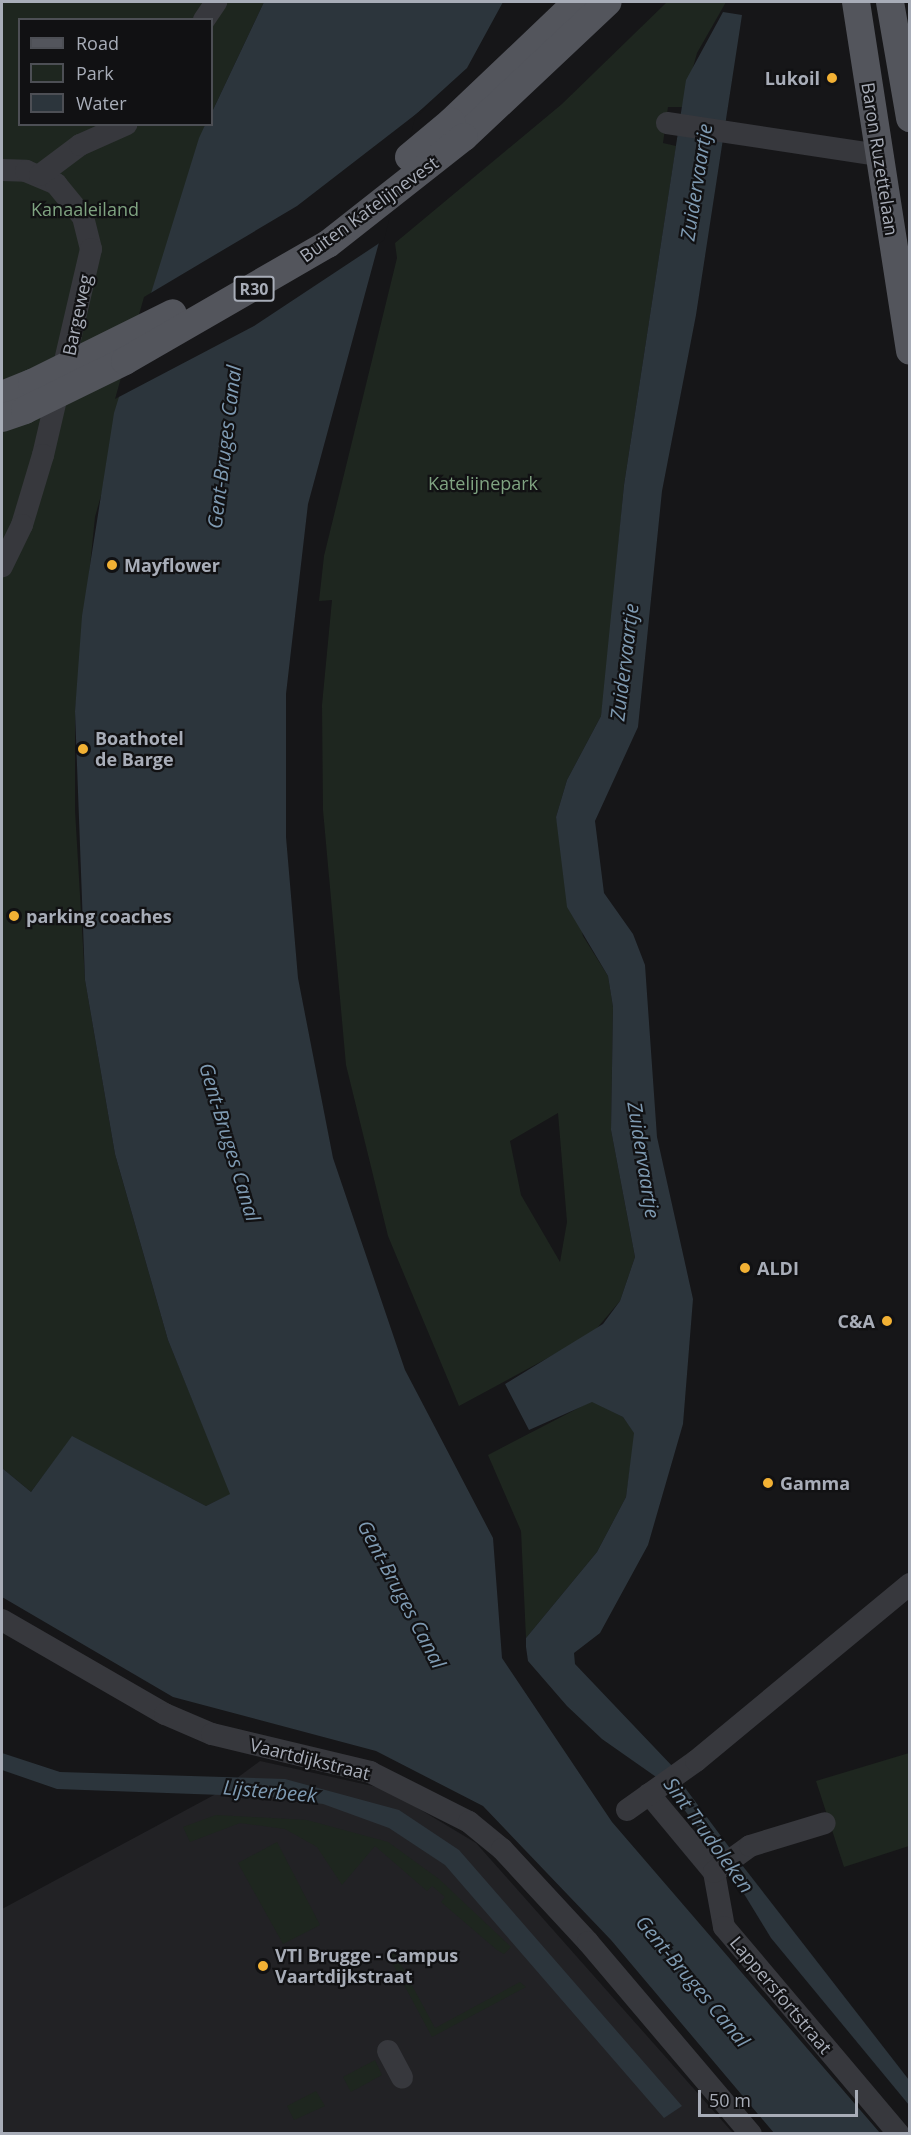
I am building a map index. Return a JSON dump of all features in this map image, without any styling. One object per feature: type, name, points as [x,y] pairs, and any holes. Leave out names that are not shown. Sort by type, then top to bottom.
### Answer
[{"type":"main road","name":"Buiten Katelijnevest","points":[[458,130],[577,2]]},
{"type":"main road","name":"Buiten Katelijnevest","points":[[15,401],[276,256],[458,130],[608,2]]},
{"type":"main road","name":"Baron Ruzettelaan","points":[[856,2],[909,351]]},
{"type":"main road","name":"Baron Ruzettelaan","points":[[890,2],[909,118]]},
{"type":"street","points":[[205,18],[216,2]]},
{"type":"street","points":[[667,123],[879,155]]},
{"type":"street","points":[[2,170],[40,175],[70,151],[123,126]]},
{"type":"street","name":"Bargeweg","points":[[2,566],[22,525],[43,455],[91,249],[77,207],[40,175]]},
{"type":"street","points":[[627,1810],[696,1761],[909,1584]]},
{"type":"street","name":"Vaartdijkstraat","points":[[2,1620],[165,1714],[212,1734],[370,1772],[469,1822],[502,1849],[582,1936],[751,2133]]},
{"type":"street","points":[[663,1785],[725,1864],[825,1823]]},
{"type":"street","name":"Lappersfortstraat","points":[[725,1864],[724,1927],[899,2133]]},
{"type":"street","points":[[388,2051],[402,2077]]},
{"type":"shaded area","name":"VTI Brugge - Campus Vaartdijkstraat","points":[[260,1761],[386,1789],[476,1843],[733,2133],[2,2133],[2,1909],[214,1795]]},
{"type":"green space","name":"Kanaaleiland","points":[[2,2],[264,2],[213,110],[213,18],[18,18],[18,126],[205,126],[95,517],[75,711],[75,810],[85,980],[115,1154],[168,1340],[231,1494],[206,1506],[72,1437],[31,1492],[2,1468]]},
{"type":"green space","name":"Katelijnepark","points":[[667,2],[726,2],[697,53],[682,107],[668,107],[663,143],[676,146],[624,485],[601,716],[567,780],[556,817],[583,936],[608,976],[613,1007],[611,1130],[635,1257],[620,1301],[592,1334],[459,1406],[388,1236],[346,1065],[323,810],[322,705],[332,600],[319,601],[324,556],[397,258],[395,243],[562,104]],"holes":[[[558,1113],[567,1222],[560,1262],[521,1195],[510,1141]]]},
{"type":"green space","points":[[592,1401],[623,1417],[635,1433],[626,1497],[597,1552],[526,1638],[521,1531],[488,1455]]},
{"type":"green space","points":[[909,1753],[909,1846],[844,1867],[816,1781]]},
{"type":"green space","points":[[216,1815],[307,1820],[388,1842],[439,1879],[511,1947],[504,1954],[497,1950],[441,1902],[445,1897],[432,1886],[427,1891],[375,1846],[342,1885],[317,1847],[285,1829],[240,1823],[190,1842],[183,1827]]},
{"type":"green space","points":[[277,1842],[320,1925],[283,1944],[238,1863]]},
{"type":"green space","points":[[393,1950],[435,2028],[520,1982],[526,1987],[432,2037],[387,1953]]},
{"type":"green space","points":[[375,2060],[382,2075],[351,2092],[343,2077]]},
{"type":"green space","points":[[316,2091],[325,2106],[294,2120],[287,2106]]},
{"type":"water","name":"Gent-Bruges Canal","points":[[264,2],[503,2],[467,68],[413,117],[308,504],[286,694],[286,837],[298,978],[333,1158],[405,1370],[493,1538],[502,1658],[612,1822],[880,2133],[774,2133],[611,1940],[483,1806],[376,1751],[173,1697],[2,1597],[2,1468],[31,1492],[72,1436],[206,1506],[230,1494],[168,1340],[115,1154],[85,980],[75,711],[82,616],[114,413],[199,138],[205,126],[213,126],[213,110]]},
{"type":"water","name":"Zuidervaartje","points":[[723,12],[742,15],[696,315],[662,491],[638,727],[595,821],[604,893],[633,934],[645,965],[657,1137],[693,1299],[683,1424],[648,1545],[600,1633],[574,1653],[575,1664],[674,1768],[659,1779],[602,1739],[567,1706],[528,1661],[526,1647],[526,1638],[597,1552],[626,1497],[634,1433],[623,1417],[592,1402],[529,1430],[505,1384],[603,1324],[620,1301],[635,1257],[611,1130],[613,1007],[608,976],[567,907],[556,817],[567,780],[601,716],[624,485],[686,80]]},
{"type":"water","name":"Lijsterbeek","points":[[2,1753],[60,1772],[285,1779],[399,1810],[459,1850],[682,2106],[664,2118],[445,1865],[389,1828],[323,1804],[274,1797],[57,1789],[2,1770]]},
{"type":"water","name":"Sint Trudoleken","points":[[680,1781],[732,1851],[720,1858],[669,1789]]},
{"type":"water","points":[[742,1865],[909,2080],[909,2105],[771,1938],[730,1871]]},
{"type":"pier","points":[[433,101],[415,118],[384,240],[254,326],[115,399],[144,297],[297,206]]},
{"type":"place","name":"Lukoil","points":[[832,78]]},
{"type":"place","name":"Mayflower","points":[[112,565]]},
{"type":"place","name":"Boathotel de Barge","points":[[83,749]]},
{"type":"place","name":"parking coaches","points":[[14,916]]},
{"type":"place","name":"ALDI","points":[[745,1268]]},
{"type":"place","name":"C&A","points":[[887,1321]]},
{"type":"place","name":"Gamma","points":[[768,1483]]},
{"type":"place","name":"VTI Brugge - Campus Vaartdijkstraat","points":[[263,1966]]}]
